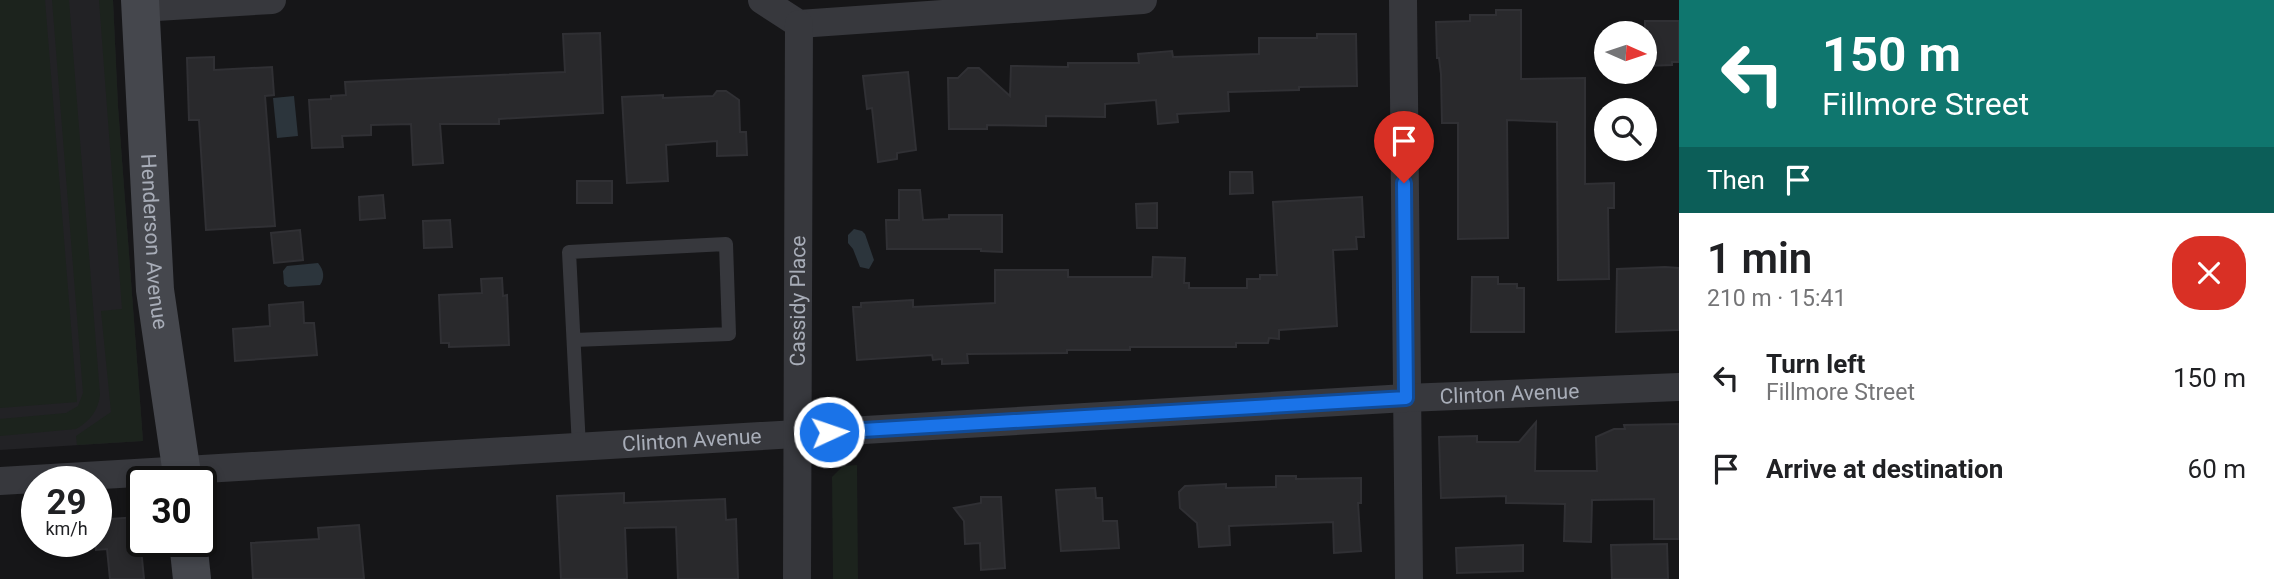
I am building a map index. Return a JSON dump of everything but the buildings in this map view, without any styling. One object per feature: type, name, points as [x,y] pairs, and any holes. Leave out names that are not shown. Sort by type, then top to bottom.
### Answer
[{"type":"street","points":[[140,4],[272,0]]},
{"type":"street","points":[[762,0],[799,24],[842,10],[1143,0]]},
{"type":"street","points":[[1403,0],[1409,579]]},
{"type":"street","name":"Henderson Avenue","points":[[140,4],[155,290],[181,466]]},
{"type":"street","name":"Cassidy Place","points":[[797,579],[799,24]]},
{"type":"street","name":"Clinton Avenue","points":[[217,473],[796,434],[1406,398],[1679,387]]},
{"type":"street","name":"Clinton Avenue","points":[[0,481],[126,478]]},
{"type":"street","points":[[190,557],[192,579]]},
{"type":"lane","points":[[574,340],[729,334],[726,244],[569,252],[579,447]]},
{"type":"shaded area","points":[[0,0],[113,0],[118,106],[143,441],[0,450]]},
{"type":"shaded area","points":[[0,0],[45,0],[77,402],[0,408]]},
{"type":"shaded area","points":[[52,0],[69,0],[100,395],[92,415],[76,429],[0,436],[0,419],[66,413],[78,406],[83,393]]},
{"type":"shaded area","points":[[99,0],[113,0],[118,106],[143,441],[77,445],[76,436],[111,412],[101,311],[122,309]]},
{"type":"shaded area","points":[[294,96],[298,136],[277,138],[273,98]]},
{"type":"shaded area","points":[[854,229],[865,234],[874,260],[869,269],[860,267],[848,243],[848,235]]},
{"type":"shaded area","points":[[318,263],[323,274],[320,285],[288,287],[284,284],[283,271],[287,266]]},
{"type":"shaded area","points":[[857,465],[858,579],[833,579],[832,477],[843,466]]},
{"type":"route","points":[[829,432],[1406,398],[1404,183]]}]
